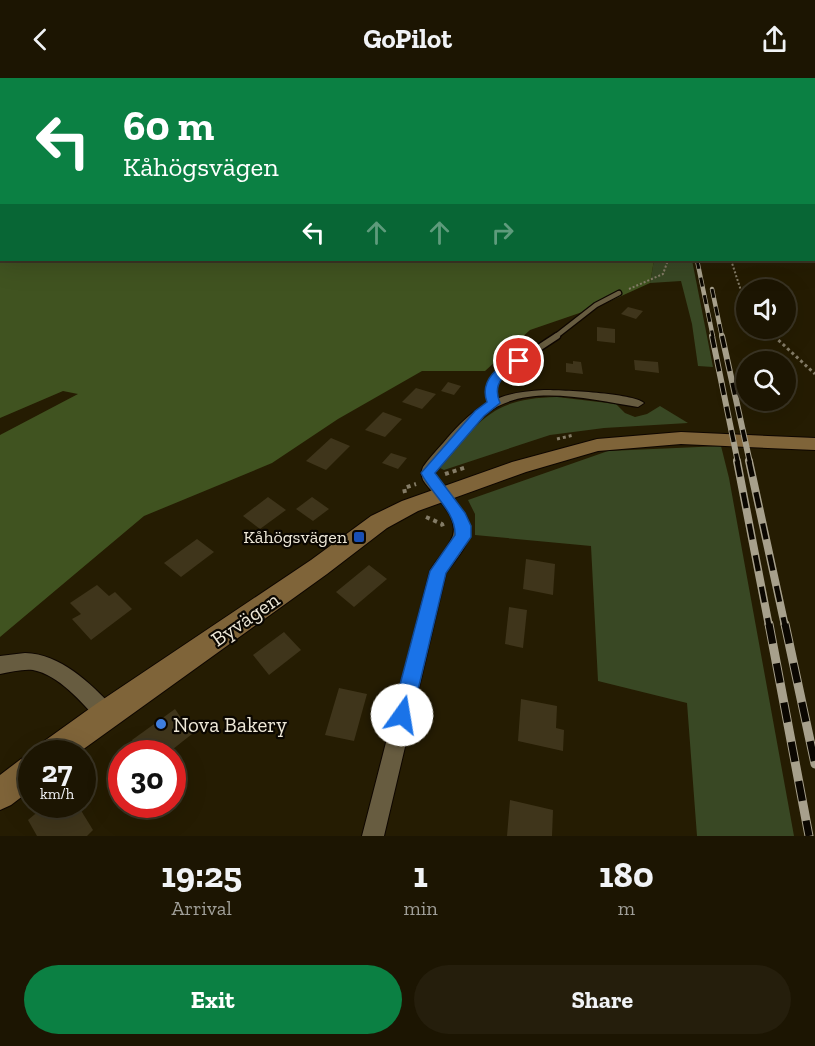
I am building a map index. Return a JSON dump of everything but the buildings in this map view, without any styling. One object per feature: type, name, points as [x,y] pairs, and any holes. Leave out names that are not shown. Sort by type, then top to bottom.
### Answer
[{"type":"street","points":[[373,836],[438,571],[463,537],[460,517],[441,494],[428,473],[430,467],[479,413],[493,403],[544,392],[638,403]]},
{"type":"street","points":[[441,494],[519,467],[597,445],[681,438],[815,444]]},
{"type":"street","name":"Byvägen","points":[[71,740],[380,522],[410,506],[441,494]]},
{"type":"street","points":[[0,664],[33,662],[59,673],[87,694],[106,714]]},
{"type":"street","points":[[0,794],[18,780]]},
{"type":"lane","points":[[493,403],[490,394],[493,380],[500,372],[537,351],[598,302],[619,293]]},
{"type":"path","points":[[619,293],[663,273],[668,261]]},
{"type":"path","points":[[731,261],[737,279]]},
{"type":"path","points":[[778,339],[815,374]]},
{"type":"green space","points":[[0,261],[654,261],[650,283],[597,307],[530,330],[485,371],[422,371],[338,419],[272,463],[144,516],[0,637],[0,435],[78,394],[63,391],[0,418]]},
{"type":"green space","points":[[654,261],[692,261],[713,367],[698,366],[692,324],[681,281],[650,283]]},
{"type":"green space","points":[[557,397],[616,404],[625,413],[635,417],[647,414],[660,406],[688,423],[604,428],[550,435],[444,470],[440,468],[465,437],[488,415],[516,402]]},
{"type":"green space","points":[[721,446],[729,478],[794,836],[697,836],[687,703],[598,681],[591,546],[475,535],[475,514],[468,500],[608,451]]},
{"type":"railway","points":[[697,261],[713,337]]},
{"type":"railway","points":[[712,289],[722,337]]},
{"type":"railway","points":[[712,336],[738,463]]},
{"type":"railway","points":[[722,336],[750,463]]},
{"type":"railway","points":[[737,461],[769,626]]},
{"type":"railway","points":[[749,461],[785,626]]},
{"type":"railway","points":[[769,624],[809,836]]},
{"type":"railway","points":[[785,624],[815,764]]},
{"type":"place","name":"Kåhögsvägen","points":[[359,537]]},
{"type":"place","name":"Nova Bakery","points":[[161,724]]},
{"type":"route","points":[[402,715],[438,571],[463,537],[460,517],[430,480],[428,473],[430,467],[479,413],[493,403],[490,394],[493,380],[500,372],[519,361]]}]
